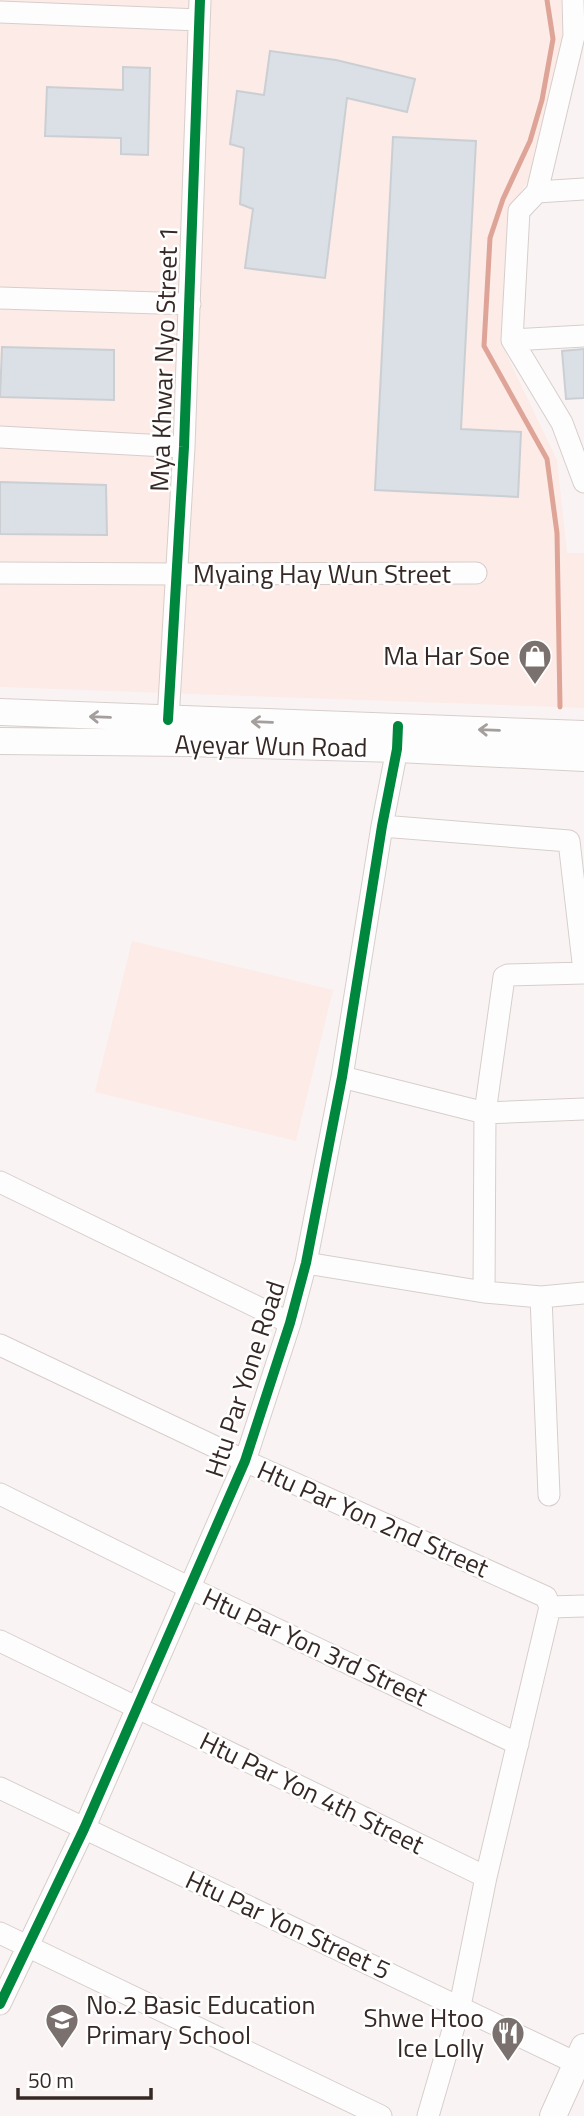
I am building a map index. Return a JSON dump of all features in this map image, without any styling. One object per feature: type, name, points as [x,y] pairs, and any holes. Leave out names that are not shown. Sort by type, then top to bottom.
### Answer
[{"type":"main road","name":"Ayeyar Wun Road","points":[[0,712],[168,731]]},
{"type":"main road","name":"Ayeyar Wun Road","points":[[0,741],[168,731],[397,737],[584,734]]},
{"type":"main road","name":"Ayeyar Wun Road","points":[[397,737],[584,758]]},
{"type":"main road","points":[[553,2116],[580,2055]]},
{"type":"street","points":[[573,0],[579,35],[537,192],[519,211],[512,341],[562,423],[584,482]]},
{"type":"street","points":[[0,12],[200,10]]},
{"type":"street","name":"Mya Khwar Nyo Street 1","points":[[168,731],[184,447],[200,10]]},
{"type":"street","points":[[537,192],[584,189]]},
{"type":"street","points":[[0,298],[190,304]]},
{"type":"street","points":[[512,341],[584,336]]},
{"type":"street","points":[[0,437],[184,447]]},
{"type":"street","name":"Myaing Hay Wun Street","points":[[0,573],[476,573]]},
{"type":"street","name":"Htu Par Yone Road","points":[[0,2004],[84,1829],[245,1461],[290,1323],[306,1263],[342,1077],[397,737]]},
{"type":"street","points":[[382,826],[569,841],[584,972],[504,977],[485,1113],[484,1292]]},
{"type":"street","points":[[342,1077],[485,1113],[584,1109]]},
{"type":"street","points":[[0,1182],[290,1323]]},
{"type":"street","points":[[306,1263],[484,1292],[541,1297],[584,1293]]},
{"type":"street","points":[[541,1297],[549,1494]]},
{"type":"street","name":"Htu Par Yon 2nd Street","points":[[0,1345],[245,1461],[546,1597],[550,1607]]},
{"type":"street","name":"Htu Par Yon 3rd Street","points":[[0,1494],[518,1744]]},
{"type":"street","points":[[428,2116],[460,2006],[486,1877],[550,1607],[584,1606]]},
{"type":"street","name":"Htu Par Yon 4th Street","points":[[0,1642],[486,1877]]},
{"type":"street","name":"Htu Par Yon Street 5","points":[[0,1788],[460,2006],[580,2055]]},
{"type":"street","points":[[0,1933],[381,2116]]},
{"type":"shaded area","points":[[0,0],[561,0],[563,44],[534,172],[511,206],[501,343],[557,460],[567,553],[584,553],[584,708],[0,687]]},
{"type":"shaded area","points":[[132,941],[333,990],[296,1141],[95,1092]]},
{"type":"building","points":[[270,51],[336,60],[415,79],[407,112],[347,98],[325,278],[245,268],[253,209],[240,204],[244,148],[230,144],[237,91],[264,95]]},
{"type":"building","points":[[123,67],[150,68],[148,155],[121,154],[121,138],[45,136],[47,87],[123,90]]},
{"type":"building","points":[[393,137],[476,141],[461,429],[521,432],[518,497],[375,490]]},
{"type":"building","points":[[2,347],[114,350],[114,400],[0,397]]},
{"type":"building","points":[[584,349],[584,398],[566,399],[562,351]]},
{"type":"building","points":[[0,482],[106,485],[107,535],[0,534]]},
{"type":"waterway","points":[[547,0],[553,39],[542,100],[530,141],[503,199],[490,238],[484,346],[547,459],[557,533],[560,707]]},
{"type":"cycle path","points":[[168,720],[184,447],[200,0]]},
{"type":"cycle path","points":[[0,2004],[84,1829],[245,1461],[290,1323],[306,1263],[342,1077],[397,749],[398,726]]},
{"type":"place","name":"Ma Har Soe","points":[[535,686]]},
{"type":"place","name":"No.2 Basic Education Primary School","points":[[62,2050]]},
{"type":"place","name":"Shwe Htoo Ice Lolly","points":[[508,2063]]}]
